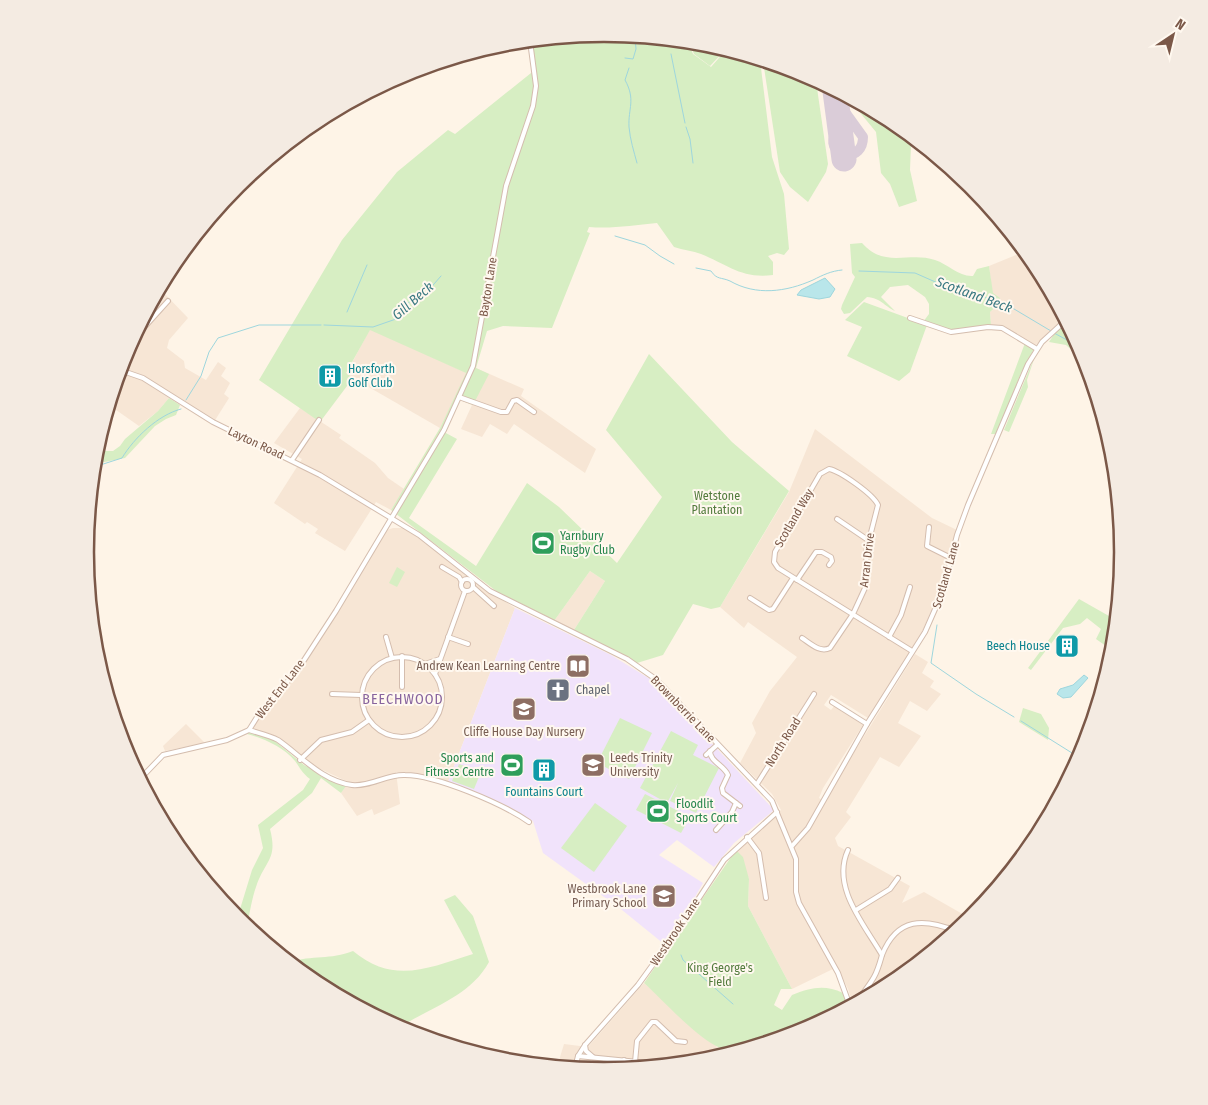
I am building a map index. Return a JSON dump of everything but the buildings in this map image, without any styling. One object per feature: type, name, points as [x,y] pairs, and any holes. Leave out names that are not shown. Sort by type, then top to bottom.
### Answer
[{"type":"street","name":"Bayton Lane","points":[[392,517],[444,430],[473,366],[506,186],[535,95],[536,86],[531,48]]},
{"type":"street","points":[[150,321],[168,301]]},
{"type":"street","points":[[910,318],[951,332],[988,327],[1002,328],[1037,349]]},
{"type":"street","name":"Scotland Lane","points":[[792,846],[808,828],[867,724],[934,616],[968,505],[1028,364],[1037,349],[1060,325]]},
{"type":"street","name":"Layton Road","points":[[127,372],[143,378],[212,422],[292,460],[392,517]]},
{"type":"street","points":[[460,397],[501,412],[507,412],[513,401],[517,400],[534,412]]},
{"type":"street","points":[[292,460],[318,420]]},
{"type":"street","name":"Scotland Way","points":[[878,505],[874,498],[840,473],[829,469],[824,470],[775,552],[774,562],[778,568],[890,636],[912,652]]},
{"type":"street","name":"Arran Drive","points":[[802,638],[822,650],[827,650],[853,614],[865,588],[868,540],[878,505]]},
{"type":"street","name":"Brownberrie Lane","points":[[392,517],[419,535],[472,578],[512,603],[640,667],[657,680],[717,745],[757,784],[769,797],[792,846],[796,858],[796,892],[799,903],[838,973],[848,1000]]},
{"type":"street","name":"West End Lane","points":[[145,774],[163,755],[227,740],[249,730],[259,714],[297,671],[392,517]]},
{"type":"street","points":[[837,519],[868,540]]},
{"type":"street","points":[[930,527],[927,546],[951,558]]},
{"type":"street","points":[[750,598],[769,610],[773,609],[816,552],[822,552],[831,558],[832,561],[829,565]]},
{"type":"street","points":[[442,567],[459,577],[462,582],[461,587],[465,591]]},
{"type":"street","points":[[462,582],[472,578],[473,587],[494,606]]},
{"type":"street","points":[[465,591],[469,591],[473,587]]},
{"type":"street","points":[[890,636],[901,615],[910,587]]},
{"type":"street","points":[[435,674],[465,591]]},
{"type":"street","points":[[386,637],[392,658]]},
{"type":"street","points":[[448,637],[468,644]]},
{"type":"street","points":[[402,656],[402,687]]},
{"type":"street","points":[[402,656],[424,664],[435,674],[441,689],[442,704],[433,723],[416,735],[395,737],[376,728],[369,720],[363,708],[361,695],[369,673],[383,661],[392,658],[402,656]]},
{"type":"street","points":[[424,664],[440,659]]},
{"type":"street","points":[[332,694],[361,695]]},
{"type":"street","name":"North Road","points":[[757,784],[814,694]]},
{"type":"street","points":[[832,702],[867,724]]},
{"type":"street","points":[[300,760],[321,740],[352,732],[369,720]]},
{"type":"street","points":[[249,730],[278,740],[300,760],[339,781],[352,785],[404,775],[444,783],[529,822]]},
{"type":"street","points":[[716,830],[738,805],[723,793],[722,788],[728,775],[722,766],[708,753],[717,745]]},
{"type":"street","name":"Westbrook Lane","points":[[577,1061],[585,1045],[638,985],[678,930],[724,860],[747,837],[777,812]]},
{"type":"street","points":[[747,837],[759,853],[766,898]]},
{"type":"street","points":[[848,850],[843,861],[842,878],[848,897],[882,955]]},
{"type":"street","points":[[856,910],[890,889],[898,878]]},
{"type":"street","points":[[864,991],[873,978],[882,955],[898,932],[907,925],[928,921],[948,928]]},
{"type":"street","points":[[635,1061],[637,1041],[652,1022],[656,1022],[676,1041],[685,1042]]},
{"type":"street","points":[[585,1045],[586,1052],[594,1058]]},
{"type":"street","points":[[578,1056],[631,1061]]},
{"type":"shaded area","points":[[1018,255],[1046,298],[1059,323],[1035,346],[1006,328],[991,325],[990,312],[994,309],[989,266]]},
{"type":"shaded area","points":[[164,293],[188,318],[169,340],[167,348],[184,361],[185,368],[206,380],[218,362],[226,368],[221,376],[230,383],[224,394],[229,398],[212,425],[169,398],[158,411],[139,426],[115,409],[133,357]]},
{"type":"shaded area","points":[[370,329],[467,373],[440,428],[346,374]]},
{"type":"shaded area","points":[[476,368],[524,389],[521,396],[596,449],[585,473],[514,424],[507,434],[490,424],[482,437],[461,429],[472,405],[460,400]]},
{"type":"shaded area","points":[[300,408],[341,435],[339,438],[375,463],[388,478],[404,489],[391,510],[376,502],[345,551],[315,533],[318,529],[307,522],[305,524],[274,503],[302,459],[274,443]]},
{"type":"shaded area","points":[[815,429],[932,518],[957,530],[939,592],[922,632],[868,718],[831,695],[824,705],[831,710],[835,705],[863,725],[823,788],[819,798],[824,801],[915,654],[928,662],[922,673],[934,681],[930,687],[941,694],[927,711],[910,701],[898,723],[921,736],[899,767],[880,757],[846,812],[851,817],[835,838],[838,846],[910,886],[902,903],[924,892],[963,914],[914,957],[887,977],[851,998],[837,967],[792,989],[748,906],[749,879],[736,850],[781,810],[772,794],[740,763],[756,733],[752,723],[770,691],[797,657],[748,622],[744,628],[720,607],[789,492]]},
{"type":"shaded area","points":[[404,528],[418,537],[474,582],[515,608],[448,782],[421,774],[396,772],[400,804],[374,815],[372,809],[357,816],[341,793],[348,782],[310,764],[277,737],[254,729],[254,725],[259,716],[298,672],[387,530]]},
{"type":"shaded area","points":[[590,571],[605,581],[574,630],[554,621]]},
{"type":"shaded area","name":"Leeds Trinity University","points":[[515,608],[611,655],[655,682],[774,810],[734,843],[714,867],[677,840],[659,855],[703,883],[680,923],[664,944],[622,910],[543,853],[533,821],[496,802],[448,782]]},
{"type":"shaded area","points":[[186,724],[205,743],[165,751],[163,746]]},
{"type":"shaded area","points":[[644,983],[717,1047],[723,1048],[671,1058],[637,1061],[559,1060],[564,1044],[588,1047]]},
{"type":"green space","name":"Wetstone Plantation","points":[[604,42],[691,50],[693,54],[711,67],[720,56],[761,68],[772,157],[784,194],[789,249],[784,255],[777,253],[768,256],[773,262],[773,275],[762,276],[744,273],[701,254],[674,247],[657,223],[615,227],[589,227],[587,232],[590,233],[552,328],[503,326],[487,331],[476,368],[489,374],[473,405],[460,400],[444,432],[457,439],[409,518],[476,566],[527,483],[559,507],[617,563],[662,497],[606,430],[649,354],[732,442],[789,491],[720,607],[711,609],[693,604],[663,655],[637,663],[574,630],[605,581],[590,571],[554,621],[500,594],[391,510],[440,428],[466,373],[370,330],[346,373],[353,378],[320,422],[259,380],[342,240],[397,172],[448,130],[455,134],[536,69],[533,48]]},
{"type":"green space","points":[[692,50],[719,56],[710,66],[694,54]]},
{"type":"green space","points":[[764,69],[817,89],[828,164],[826,172],[808,202],[790,187],[780,172]]},
{"type":"green space","points":[[859,111],[911,146],[910,170],[917,201],[899,207],[890,184],[881,173],[876,132]]},
{"type":"green space","points":[[862,243],[879,255],[935,260],[968,276],[973,276],[977,269],[989,266],[993,293],[1000,298],[998,305],[990,312],[991,325],[951,330],[923,322],[929,314],[929,304],[925,297],[908,285],[890,287],[881,297],[895,311],[879,301],[867,297],[850,313],[844,314],[841,309],[842,305],[855,277],[852,273],[850,244]]},
{"type":"green space","points":[[864,302],[927,325],[910,372],[899,381],[847,356],[862,327],[845,320]]},
{"type":"green space","points":[[1061,327],[1072,350],[1066,345],[1049,342]]},
{"type":"green space","points":[[1025,343],[1034,349],[1021,373],[997,434],[991,434]]},
{"type":"green space","points":[[1035,356],[1027,380],[1028,387],[1009,432],[1004,430]]},
{"type":"green space","points":[[169,398],[180,405],[176,415],[155,426],[125,458],[102,462],[104,451],[113,451],[120,446],[125,439],[158,411]]},
{"type":"green space","points":[[397,567],[405,572],[397,587],[389,583]]},
{"type":"green space","points":[[1079,599],[1110,617],[1105,645],[1096,639],[1101,629],[1087,618],[1080,624],[1063,628],[1031,670],[1028,668]]},
{"type":"green space","points":[[1023,708],[1041,714],[1049,728],[1048,740],[1019,722]]},
{"type":"green space","points":[[620,718],[652,733],[629,779],[597,763]]},
{"type":"green space","points":[[671,731],[698,745],[693,755],[719,768],[696,813],[670,801],[678,783],[667,803],[640,788]]},
{"type":"green space","points":[[250,732],[271,738],[304,765],[346,786],[341,793],[321,778],[312,793],[270,829],[272,839],[271,854],[256,887],[248,918],[240,910],[252,870],[263,848],[258,825],[303,790],[310,779],[285,752],[267,741],[247,734]]},
{"type":"green space","points":[[459,764],[481,772],[474,789],[452,781]]},
{"type":"green space","name":"Floodlit Sports Court","points":[[645,794],[690,817],[681,833],[636,810]]},
{"type":"green space","points":[[595,803],[627,826],[594,872],[561,848]]},
{"type":"green space","name":"King George's Field","points":[[736,850],[743,857],[749,879],[748,906],[792,989],[781,989],[774,1005],[782,1010],[792,995],[817,988],[836,990],[843,993],[846,1001],[799,1024],[723,1048],[716,1046],[698,1033],[644,983]]},
{"type":"green space","points":[[455,895],[473,916],[489,962],[481,974],[460,993],[407,1023],[349,994],[298,960],[337,956],[353,951],[383,968],[397,971],[426,968],[473,954],[444,900]]},
{"type":"water","points":[[825,278],[835,289],[830,297],[819,299],[797,295],[801,290]]},
{"type":"water","points":[[1084,675],[1088,678],[1071,697],[1063,698],[1057,694],[1060,689],[1073,685]]},
{"type":"waterway","points":[[625,58],[633,59],[636,44]]},
{"type":"waterway","points":[[671,54],[685,123]]},
{"type":"waterway","points":[[629,68],[625,80],[631,99],[629,127],[637,163]]},
{"type":"waterway","points":[[686,127],[690,139],[693,163]]},
{"type":"waterway","points":[[615,236],[645,245],[674,264]]},
{"type":"waterway","points":[[347,312],[367,265]]},
{"type":"waterway","points":[[696,268],[711,271],[717,277],[740,286],[771,291],[803,284],[834,271],[842,270]]},
{"type":"waterway","name":"Scotland Beck","points":[[859,271],[915,273],[965,295],[988,298],[1004,303],[1051,331]]},
{"type":"waterway","name":"Gill Beck","points":[[324,325],[373,327],[396,319],[409,302],[427,292],[441,276]]},
{"type":"waterway","name":"Gill Beck","points":[[186,400],[201,376],[209,352],[218,338],[259,325],[321,325]]},
{"type":"waterway","name":"Scotland Beck","points":[[1054,333],[1067,340]]},
{"type":"waterway","name":"Gill Beck","points":[[102,464],[122,458],[147,428],[164,416],[181,409]]},
{"type":"waterway","points":[[937,625],[931,663],[1014,717]]},
{"type":"waterway","points":[[1021,721],[1073,753]]},
{"type":"waterway","points":[[681,955],[683,960],[733,1004]]},
{"type":"taxiway","points":[[838,99],[863,137],[862,145],[855,153],[844,155],[838,152],[833,144],[839,119]]},
{"type":"runway","points":[[836,98],[844,159]]},
{"type":"place","name":"Horsforth Golf Club","points":[[330,376]]},
{"type":"place","name":"Yarnbury Rugby Club","points":[[543,543]]},
{"type":"place","name":"Beech House","points":[[1067,646]]},
{"type":"place","name":"Andrew Kean Learning Centre","points":[[578,666]]},
{"type":"place","name":"Chapel","points":[[558,690]]},
{"type":"place","name":"Cliffe House Day Nursery","points":[[524,709]]},
{"type":"place","name":"Sports and Fitness Centre","points":[[512,765]]},
{"type":"place","name":"Leeds Trinity University","points":[[593,765]]},
{"type":"place","name":"Fountains Court","points":[[544,770]]},
{"type":"place","name":"Floodlit Sports Court","points":[[658,811]]},
{"type":"place","name":"Westbrook Lane Primary School","points":[[664,896]]},
{"type":"district","name":"BEECHWOOD","points":[[403,699]]}]
